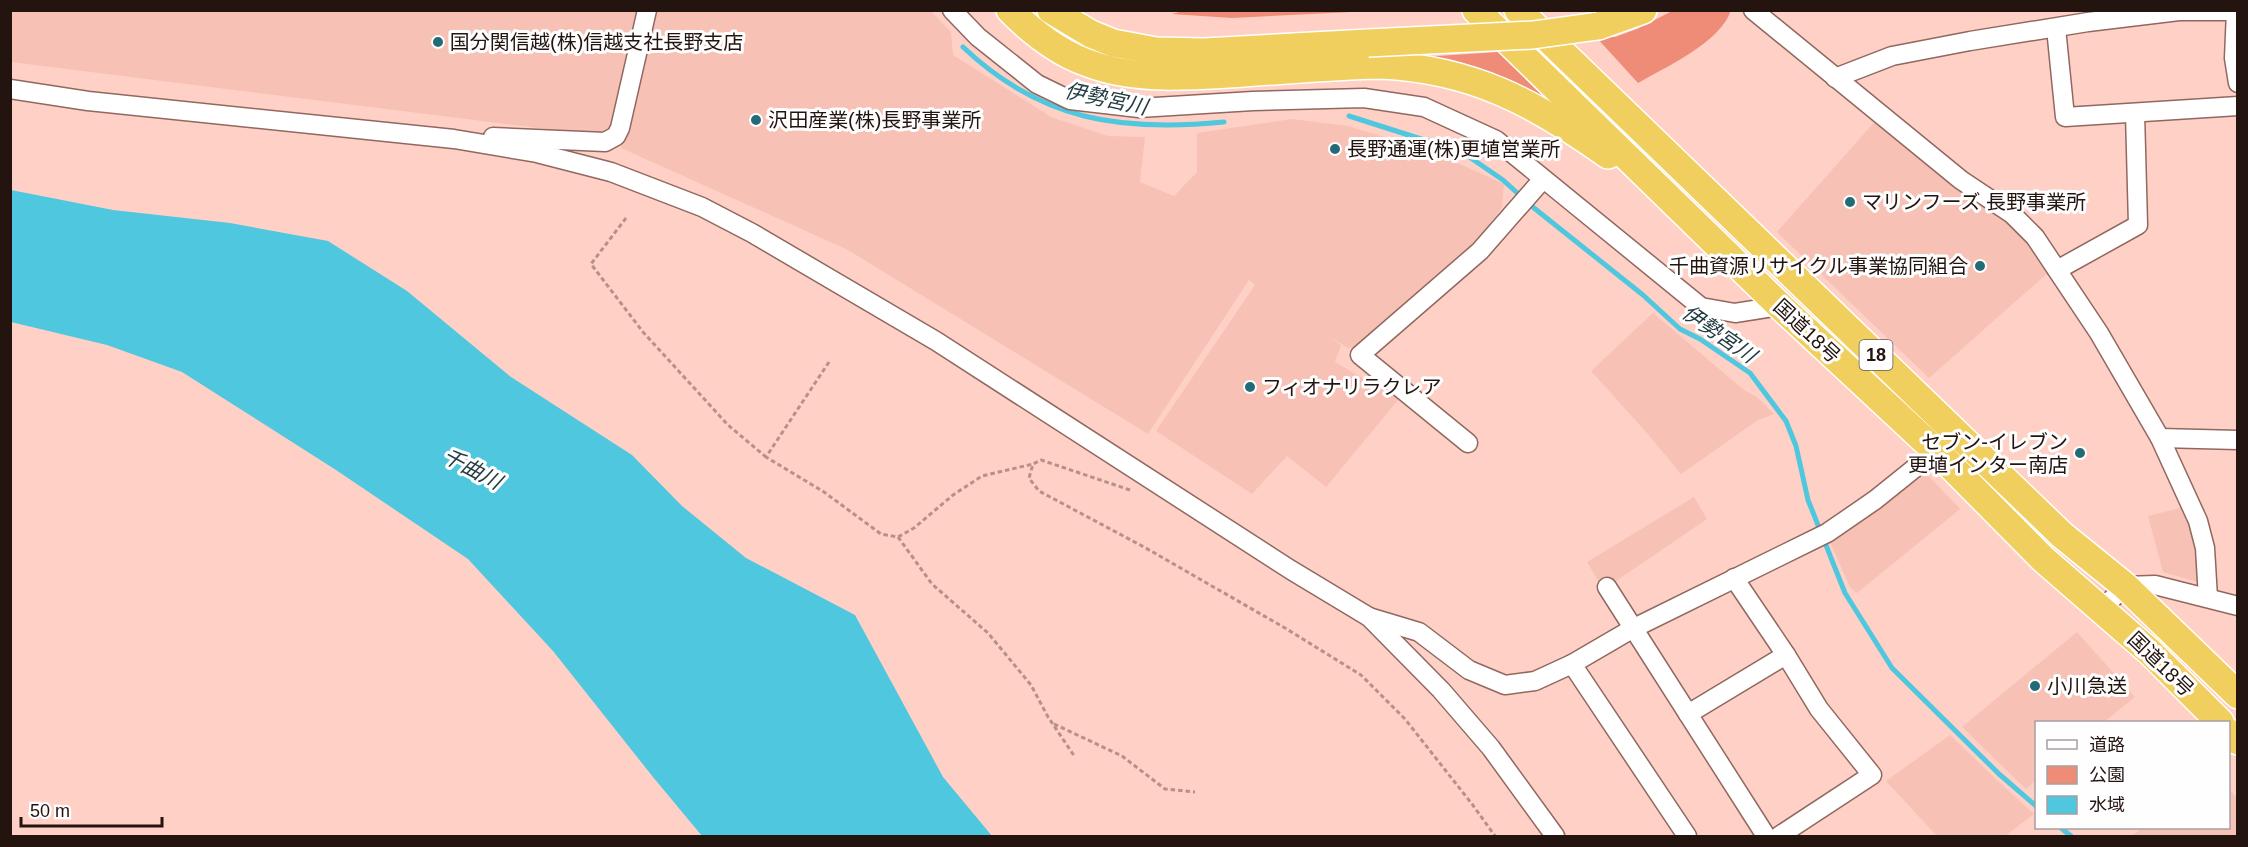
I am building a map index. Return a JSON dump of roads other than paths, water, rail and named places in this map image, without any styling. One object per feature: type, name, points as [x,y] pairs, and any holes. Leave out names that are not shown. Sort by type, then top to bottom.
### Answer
[{"type":"highway","points":[[1010,10],[1033,32],[1063,52],[1086,63],[1137,75],[1196,76],[1381,65],[1409,66],[1458,75],[1512,96],[1544,113],[1596,146],[1679,207]]},
{"type":"highway","points":[[1051,10],[1091,34],[1113,43],[1156,51],[1204,52],[1532,16],[1588,18],[1643,10]]},
{"type":"highway","points":[[1085,10],[1132,29],[1155,34],[1366,34]]},
{"type":"highway","name":"国道18号","points":[[1476,10],[1780,306],[1936,451],[2043,559],[2150,652],[2218,721]]},
{"type":"highway","name":"国道18号","points":[[1518,10],[2062,535],[2125,586],[2238,695]]},
{"type":"highway","points":[[1533,10],[1619,108]]},
{"type":"highway","points":[[2185,645],[2238,672]]},
{"type":"street","points":[[469,142],[505,137],[604,142],[616,136],[620,128],[647,10]]},
{"type":"street","points":[[952,10],[978,37],[1037,84],[1070,100],[1139,108],[1254,101],[1364,98],[1424,107],[1496,140],[1537,185],[1701,307],[1735,313],[1780,306]]},
{"type":"street","points":[[1753,10],[1961,180],[2012,214],[2035,237],[2099,333],[2160,438],[2198,521],[2205,548],[2208,598]]},
{"type":"street","points":[[1835,78],[1892,56],[2056,28],[2087,16],[2179,11],[2237,11],[2234,58],[2238,83]]},
{"type":"street","points":[[2056,28],[2065,117],[2238,106]]},
{"type":"street","points":[[10,89],[88,101],[469,142],[537,153],[611,172],[702,207],[752,233],[936,341],[1291,570],[1369,617],[1441,690],[1491,748],[1556,837]]},
{"type":"street","points":[[2056,270],[2138,225],[2134,113]]},
{"type":"street","points":[[1468,443],[1360,355],[1480,251],[1537,185]]},
{"type":"street","points":[[2160,438],[2238,440]]},
{"type":"street","points":[[1369,617],[1419,632],[1469,670],[1505,685],[1535,681],[1572,664],[1632,629],[1822,536],[1875,500],[1936,451]]},
{"type":"street","points":[[1734,578],[1819,709],[1872,775],[1779,837]]},
{"type":"street","points":[[2101,610],[2125,586],[2155,585],[2238,606]]},
{"type":"street","points":[[1607,587],[1766,837]]},
{"type":"street","points":[[1688,714],[1786,655]]},
{"type":"street","points":[[1572,664],[1687,837]]},
{"type":"water","name":"千曲川","points":[[11,190],[113,210],[230,223],[328,241],[407,291],[511,377],[632,455],[682,506],[746,558],[855,615],[943,777],[992,836],[702,836],[553,651],[468,559],[336,470],[182,372],[107,345],[11,322]]},
{"type":"waterway","name":"伊勢宮川","points":[[963,47],[992,72],[1022,91],[1053,106],[1084,116],[1151,125],[1224,122]]},
{"type":"waterway","name":"伊勢宮川","points":[[1349,116],[1462,152],[1503,180],[1534,208],[1643,295],[1680,329],[1700,339],[1750,373],[1786,421],[1796,446],[1808,500],[1845,593],[1892,668],[1999,774],[2035,805]]},
{"type":"waterway","name":"伊勢宮川","points":[[2062,829],[2071,836]]},
{"type":"place","name":"国分関信越(株)信越支社長野支店","points":[[438,42]]},
{"type":"place","name":"沢田産業(株)長野事業所","points":[[756,120]]},
{"type":"place","name":"長野通運(株)更埴営業所","points":[[1335,149]]},
{"type":"place","name":"マリンフーズ 長野事業所","points":[[1850,202]]},
{"type":"place","name":"千曲資源リサイクル事業協同組合","points":[[1980,266]]},
{"type":"place","name":"フィオナリラクレア","points":[[1250,387]]},
{"type":"place","name":"セブン-イレブン 更埴インター南店","points":[[2080,453]]},
{"type":"place","name":"小川急送","points":[[2035,686]]}]
